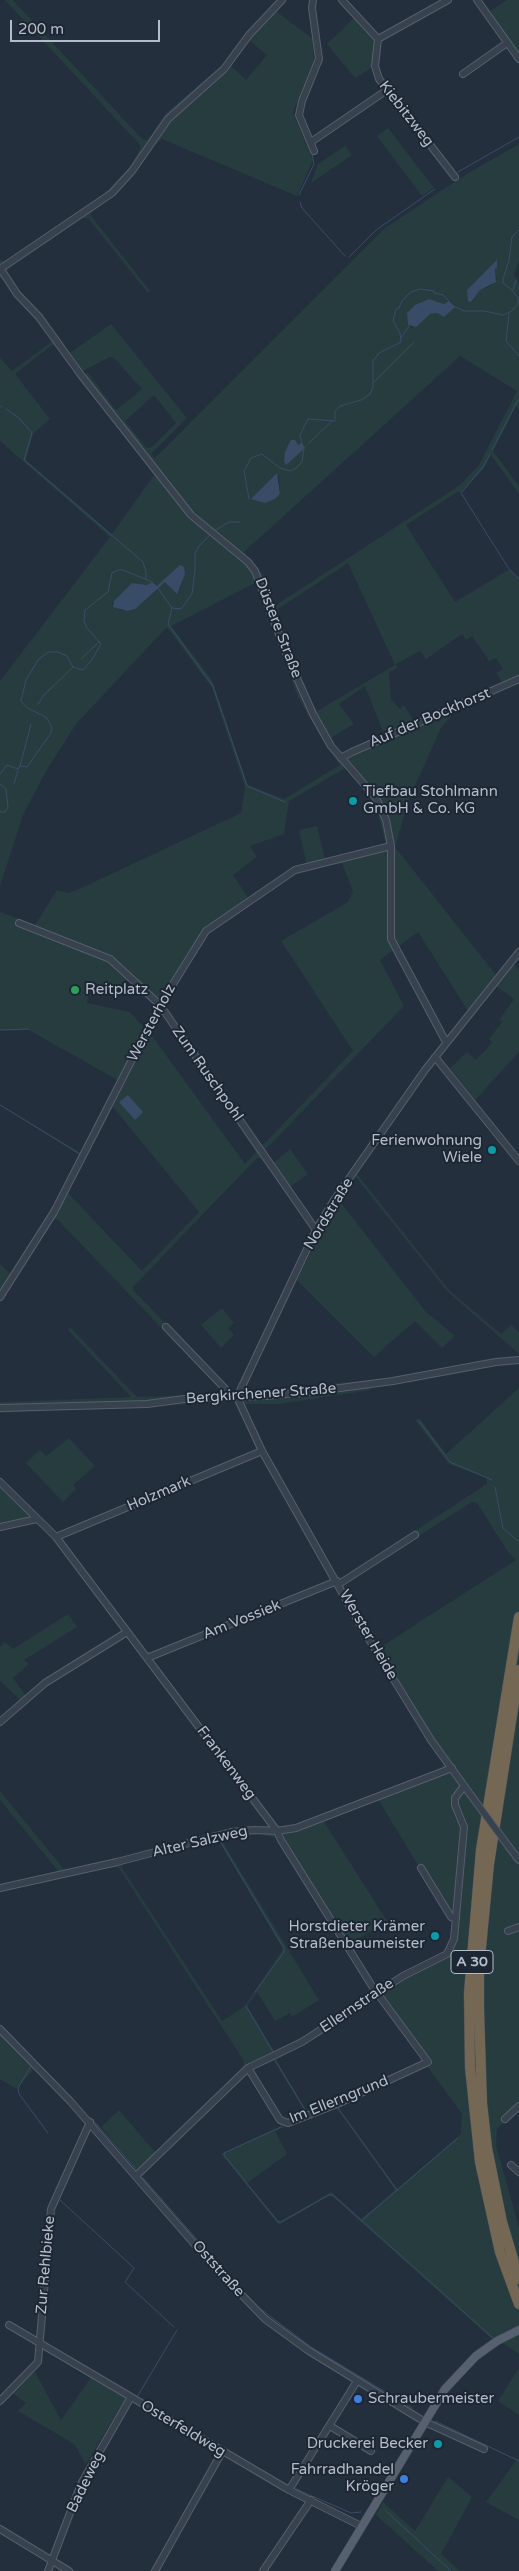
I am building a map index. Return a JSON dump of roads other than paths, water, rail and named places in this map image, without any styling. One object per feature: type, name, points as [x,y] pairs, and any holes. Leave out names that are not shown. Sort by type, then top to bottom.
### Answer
[{"type":"highway","name":"A 30","points":[[519,1617],[481,1850],[470,1993],[470,2067],[480,2162],[500,2252],[519,2304]]},
{"type":"highway","name":"A 30","points":[[519,1670],[489,1864],[480,1959],[479,2010],[481,2094],[487,2148],[502,2222],[519,2279]]},
{"type":"main road","points":[[335,2571],[445,2389],[465,2368],[494,2344],[519,2330]]},
{"type":"street","points":[[0,269],[112,193],[132,171],[168,119],[224,69],[249,35],[282,0]]},
{"type":"street","points":[[314,0],[312,8],[319,59],[299,110],[300,120],[314,151]]},
{"type":"street","points":[[342,0],[378,39],[448,0]]},
{"type":"street","points":[[477,0],[519,59]]},
{"type":"street","name":"Kiebitzweg","points":[[378,39],[376,73],[387,90],[455,177]]},
{"type":"street","points":[[462,74],[507,43]]},
{"type":"street","points":[[311,142],[387,90]]},
{"type":"street","name":"Düstere Straße","points":[[0,269],[17,294],[39,316],[81,375],[186,510],[210,533],[243,557],[256,571],[303,693],[329,742],[376,798],[386,820],[391,846],[391,939],[446,1042]]},
{"type":"street","name":"Auf der Bockhorst","points":[[342,758],[519,679]]},
{"type":"street","name":"Wersterholz","points":[[0,1297],[54,1212],[160,1005],[202,936],[224,918],[296,870],[391,846]]},
{"type":"street","name":"Zum Ruschpohl","points":[[19,923],[110,959],[160,1005],[316,1230]]},
{"type":"street","name":"Nordstraße","points":[[235,1397],[316,1230],[334,1200],[446,1042],[519,952]]},
{"type":"street","points":[[435,1057],[519,1161]]},
{"type":"street","name":"Werster Heide","points":[[166,1327],[235,1397],[262,1451],[362,1628],[426,1732],[519,1859]]},
{"type":"street","name":"Bergkirchener Straße","points":[[0,1408],[147,1404],[192,1398],[235,1397],[364,1385],[496,1362],[519,1360]]},
{"type":"street","name":"Holzmark","points":[[56,1537],[262,1451]]},
{"type":"street","name":"Frankenweg","points":[[0,1482],[56,1537],[277,1831],[377,1992],[428,2062]]},
{"type":"street","points":[[0,1527],[37,1519]]},
{"type":"street","name":"Am Vossiek","points":[[147,1658],[338,1583],[415,1535]]},
{"type":"street","points":[[0,1722],[45,1683],[127,1632]]},
{"type":"street","name":"Alter Salzweg","points":[[0,1888],[117,1862],[231,1832],[277,1831],[296,1828],[452,1768]]},
{"type":"street","name":"Ellernstraße","points":[[136,2176],[248,2068],[318,2033],[377,1992],[419,1967],[447,1954],[454,1939],[464,1827],[455,1805],[455,1798],[464,1786]]},
{"type":"street","points":[[421,1868],[451,1917],[456,1919]]},
{"type":"street","points":[[508,1931],[519,1927]]},
{"type":"street","name":"Oststraße","points":[[0,2029],[90,2122],[252,2308],[294,2341],[357,2381],[425,2422],[484,2449]]},
{"type":"street","name":"Im Ellerngrund","points":[[248,2068],[280,2120],[288,2123],[337,2104],[428,2062]]},
{"type":"street","points":[[505,2119],[519,2106]]},
{"type":"street","name":"Zur Rehlbieke","points":[[0,2401],[38,2362],[51,2209],[90,2122]]},
{"type":"street","points":[[511,2164],[519,2172]]},
{"type":"street","name":"Osterfeldweg","points":[[9,2325],[222,2452],[289,2490],[361,2526]]},
{"type":"street","points":[[289,2490],[357,2381]]},
{"type":"street","name":"Badeweg","points":[[48,2571],[81,2484],[131,2397]]},
{"type":"street","points":[[330,2426],[371,2451]]},
{"type":"street","points":[[155,2571],[222,2452]]},
{"type":"street","points":[[263,2571],[311,2500]]},
{"type":"street","points":[[0,2529],[53,2559],[69,2571]]},
{"type":"water","points":[[497,260],[497,267],[495,269],[496,282],[480,290],[471,302],[468,301],[467,290]]},
{"type":"water","points":[[429,299],[444,304],[449,301],[455,307],[444,317],[437,313],[430,314],[416,327],[408,325],[407,313],[415,305]]},
{"type":"water","points":[[291,440],[295,440],[298,445],[302,443],[305,448],[286,465],[284,461],[285,452]]},
{"type":"water","points":[[277,473],[280,494],[275,499],[265,503],[251,499]]},
{"type":"water","points":[[180,565],[184,567],[185,574],[177,594],[165,582],[135,609],[127,611],[113,607],[114,601],[132,583],[147,585],[152,582],[157,586]]},
{"type":"water","points":[[128,1095],[143,1112],[135,1120],[119,1102]]},
{"type":"waterway","points":[[458,172],[519,137]]},
{"type":"waterway","points":[[299,195],[314,164],[312,154]]},
{"type":"waterway","points":[[349,257],[376,230],[435,189]]},
{"type":"waterway","points":[[300,202],[302,208],[345,256]]},
{"type":"waterway","points":[[453,306],[464,311],[484,311],[503,315],[512,311],[518,304],[518,299],[513,291],[503,283],[503,279],[509,260],[512,237],[519,230]]},
{"type":"waterway","points":[[513,290],[516,280]]},
{"type":"waterway","points":[[302,444],[300,435],[308,419],[335,421],[335,412],[340,406],[361,400],[370,394],[373,387],[373,361],[379,353],[401,342],[400,333],[393,321],[396,309],[399,308],[402,301],[411,292],[420,289],[434,291],[434,293],[443,295],[449,301]]},
{"type":"waterway","points":[[509,314],[506,341],[519,356]]},
{"type":"waterway","points":[[401,338],[409,326]]},
{"type":"waterway","points":[[374,382],[414,342]]},
{"type":"waterway","points":[[492,450],[519,398]]},
{"type":"waterway","points":[[6,409],[18,417],[32,433],[24,460],[143,562],[146,579]]},
{"type":"waterway","points":[[309,443],[332,421]]},
{"type":"waterway","points":[[249,499],[244,471],[251,458],[262,454],[280,468],[290,471],[302,462],[304,448]]},
{"type":"waterway","points":[[490,454],[483,467],[461,493],[509,569],[519,579]]},
{"type":"waterway","points":[[214,531],[229,522],[240,522]]},
{"type":"waterway","points":[[157,587],[172,608],[181,609],[192,594],[195,554],[199,546],[211,534]]},
{"type":"waterway","points":[[0,774],[7,765],[18,769],[20,766],[27,767],[51,733],[52,728],[47,718],[26,707],[21,701],[26,680],[38,660],[48,652],[58,652],[67,656],[73,667],[83,670],[101,644],[87,628],[84,621],[85,610],[108,592],[112,573],[123,570],[152,582]]},
{"type":"waterway","points":[[172,608],[168,624],[213,686],[247,786],[285,802]]},
{"type":"waterway","points":[[81,659],[99,642]]},
{"type":"waterway","points":[[38,704],[44,695],[73,667]]},
{"type":"waterway","points":[[20,766],[31,724]]},
{"type":"waterway","points":[[14,784],[18,770]]},
{"type":"waterway","points":[[0,784],[6,789],[8,807],[5,812],[0,812]]},
{"type":"waterway","points":[[0,1030],[29,1029]]},
{"type":"waterway","points":[[0,1105],[80,1154]]},
{"type":"waterway","points":[[419,1421],[450,1462],[492,1480]]},
{"type":"waterway","points":[[495,1487],[503,1528],[519,1542]]},
{"type":"waterway","points":[[209,1834],[247,1827],[266,1827]]},
{"type":"waterway","points":[[230,1836],[220,1841],[284,1948],[284,1952],[255,1992]]},
{"type":"waterway","points":[[246,2006],[273,2052]]},
{"type":"waterway","points":[[0,2035],[37,2071]]},
{"type":"waterway","points":[[275,2060],[307,2113]]},
{"type":"waterway","points":[[31,2066],[18,2088],[19,2094],[48,2133]]},
{"type":"waterway","points":[[338,2108],[397,2190]]},
{"type":"waterway","points":[[93,2120],[136,2169]]},
{"type":"waterway","points":[[281,2127],[224,2153],[278,2222],[329,2195],[333,2195],[493,2338]]},
{"type":"waterway","points":[[361,2221],[458,2138]]},
{"type":"waterway","points":[[143,2178],[243,2292]]},
{"type":"waterway","points":[[60,2200],[134,2268],[125,2282],[174,2327]]},
{"type":"waterway","points":[[258,2307],[311,2347],[412,2408]]},
{"type":"waterway","points":[[137,2397],[177,2330]]},
{"type":"waterway","points":[[435,2421],[519,2461]]},
{"type":"waterway","points":[[296,2489],[351,2513],[361,2512]]},
{"type":"waterway","points":[[385,2510],[451,2571]]},
{"type":"place","name":"Tiefbau Stohlmann GmbH & Co. KG","points":[[353,801]]},
{"type":"place","name":"Reitplatz","points":[[75,990]]},
{"type":"place","name":"Ferienwohnung Wiele","points":[[492,1150]]},
{"type":"place","name":"Horstdieter Krämer Straßenbaumeister","points":[[435,1936]]},
{"type":"place","name":"Schraubermeister","points":[[358,2399]]},
{"type":"place","name":"Druckerei Becker","points":[[438,2444]]},
{"type":"place","name":"Fahrradhandel Kröger","points":[[404,2479]]}]
